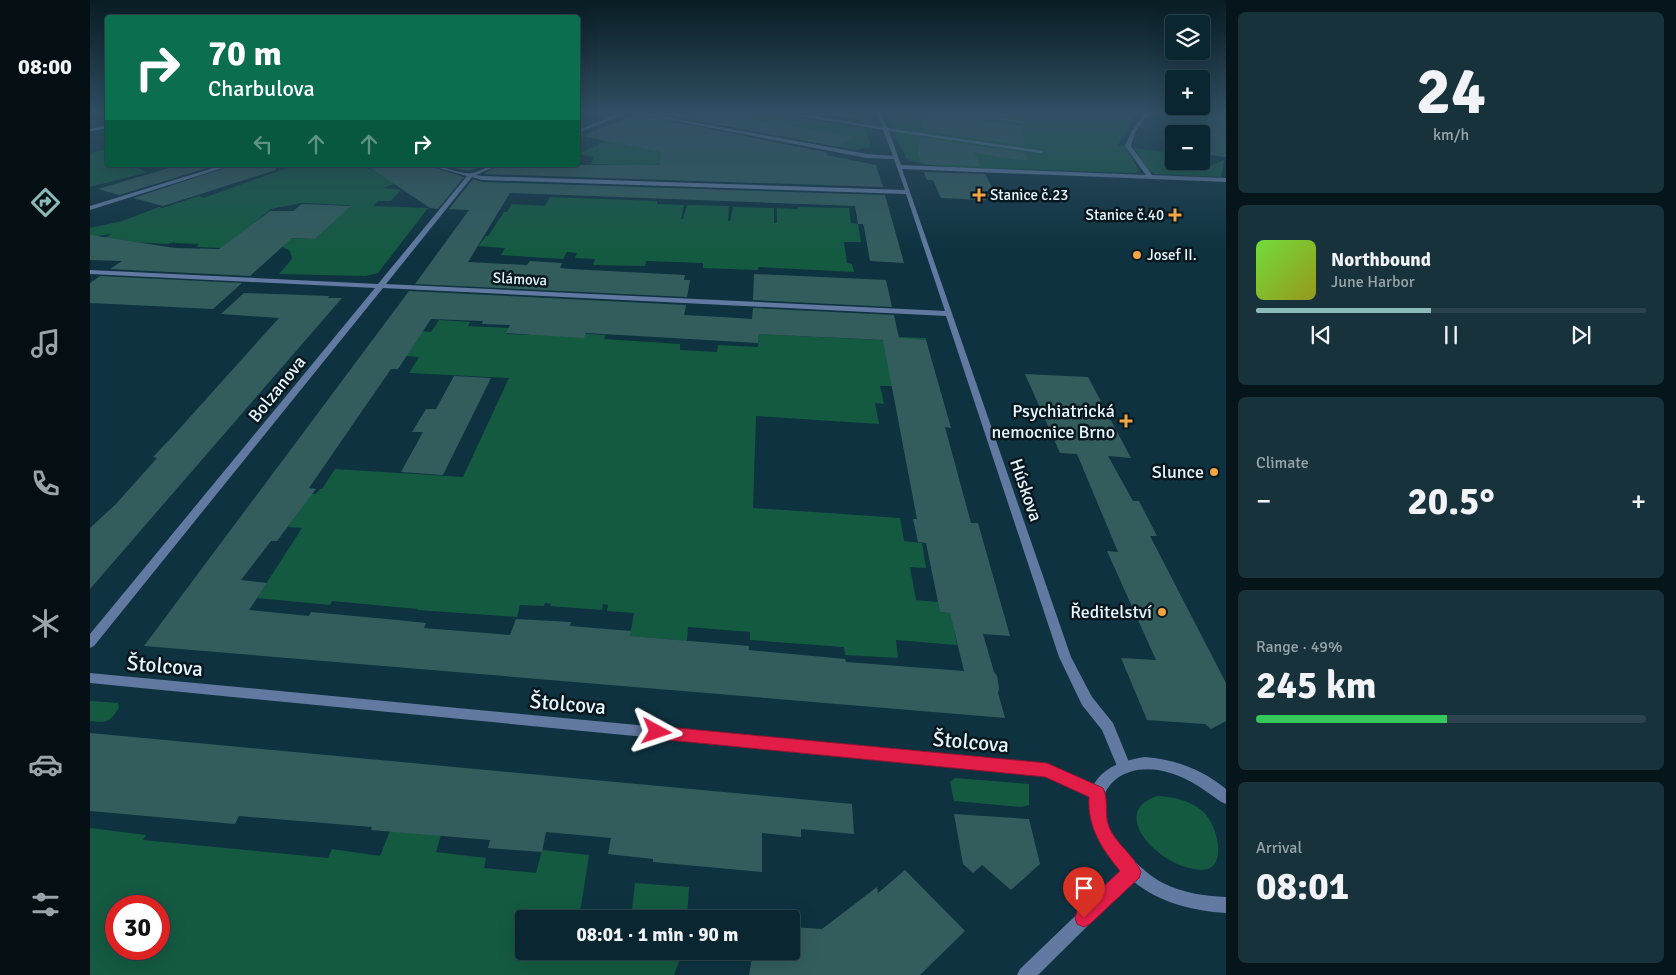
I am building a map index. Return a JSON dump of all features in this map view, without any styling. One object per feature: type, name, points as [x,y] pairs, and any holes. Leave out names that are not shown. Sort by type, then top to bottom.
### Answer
[{"type":"street","points":[[882,160],[897,163],[1226,180]]},
{"type":"street","name":"Húskova","points":[[896,160],[950,314],[1065,657],[1087,701],[1108,727],[1124,767]]},
{"type":"street","points":[[1138,160],[1150,177]]},
{"type":"street","points":[[90,208],[223,167]]},
{"type":"street","points":[[439,167],[482,178],[908,192]]},
{"type":"street","points":[[470,175],[491,167]]},
{"type":"street","name":"Bolzanova","points":[[90,643],[382,286],[470,175]]},
{"type":"street","name":"Slámova","points":[[90,272],[950,314]]},
{"type":"street","name":"Štolcova","points":[[90,678],[1047,770],[1098,793]]},
{"type":"street","points":[[1226,798],[1198,778],[1178,769],[1140,764],[1124,767],[1107,777],[1098,793],[1097,810],[1101,828],[1112,848],[1132,872],[1150,884],[1176,897],[1202,904],[1226,905]]},
{"type":"street","points":[[1026,975],[1132,872]]},
{"type":"green space","points":[[90,160],[105,160],[105,167],[134,167],[149,172],[90,187]]},
{"type":"green space","points":[[593,160],[793,160],[666,165],[591,164]]},
{"type":"green space","points":[[908,160],[1133,160],[1138,172],[954,167],[921,164]]},
{"type":"green space","points":[[1141,160],[1165,160],[1165,170],[1210,170],[1210,164],[1224,160],[1221,177],[1156,174],[1148,170]]},
{"type":"green space","points":[[289,167],[363,167],[408,179],[383,188],[401,190],[391,201],[378,201],[373,206],[428,208],[378,273],[366,276],[279,274],[292,259],[290,251],[279,245],[284,238],[315,239],[350,205],[301,203],[271,209],[223,248],[196,247],[199,244],[175,242],[168,244],[130,241],[99,242],[111,234],[90,237],[90,228],[122,221],[159,207],[162,208],[199,196],[203,198]]},
{"type":"green space","points":[[550,197],[657,201],[657,204],[684,205],[681,219],[683,219],[687,205],[729,206],[728,221],[730,221],[733,207],[774,208],[774,223],[777,223],[777,208],[849,208],[851,223],[858,224],[861,242],[844,242],[847,263],[852,264],[854,272],[758,267],[758,270],[703,268],[703,263],[646,261],[645,266],[593,265],[595,259],[575,258],[577,253],[567,252],[563,259],[501,255],[505,248],[478,246],[512,204],[545,206]]},
{"type":"green space","points":[[439,320],[470,322],[468,326],[509,328],[507,334],[529,335],[533,326],[570,333],[605,335],[604,339],[680,344],[680,350],[717,352],[718,345],[758,347],[759,334],[899,341],[899,337],[926,338],[926,340],[900,339],[892,386],[880,386],[884,404],[875,403],[879,424],[756,416],[753,508],[900,518],[904,541],[922,543],[926,568],[910,567],[916,600],[938,602],[940,612],[951,613],[957,645],[896,640],[898,658],[845,655],[844,647],[750,640],[750,632],[688,627],[687,641],[630,636],[634,613],[607,611],[608,605],[603,604],[602,610],[550,606],[551,604],[545,603],[544,606],[520,605],[517,617],[417,610],[332,601],[330,605],[257,598],[302,528],[288,527],[310,494],[316,494],[322,489],[335,469],[463,477],[509,378],[409,373],[419,357],[406,356],[422,331],[431,332]]},
{"type":"green space","points":[[90,701],[118,703],[119,708],[108,720],[101,722],[90,721]]},
{"type":"green space","points":[[955,778],[1029,784],[1029,805],[1022,807],[954,801],[950,782]]},
{"type":"green space","points":[[1158,796],[1186,801],[1207,816],[1218,842],[1217,859],[1214,865],[1208,869],[1192,869],[1175,863],[1160,854],[1147,842],[1139,828],[1137,815],[1142,804]]},
{"type":"green space","points":[[90,828],[146,835],[143,840],[328,858],[332,849],[380,856],[390,831],[441,835],[436,852],[486,858],[484,868],[536,873],[542,850],[589,855],[580,910],[515,910],[515,960],[680,960],[674,975],[90,975]]},
{"type":"green space","points":[[635,883],[689,887],[688,910],[632,910]]},
{"type":"building","points":[[660,160],[848,160],[876,165],[883,187],[483,174],[497,167],[660,165]]},
{"type":"building","points":[[920,160],[978,160],[981,166],[921,164]]},
{"type":"building","points":[[172,167],[210,167],[119,195],[98,189]]},
{"type":"building","points":[[228,167],[275,167],[276,170],[163,206],[133,198]]},
{"type":"building","points":[[369,167],[432,167],[464,177],[438,209],[430,208]]},
{"type":"building","points":[[450,167],[481,167],[468,171]]},
{"type":"building","points":[[924,172],[985,174],[994,191],[986,191],[990,197],[985,197],[986,200],[941,198],[933,180],[927,180]]},
{"type":"building","points":[[473,179],[482,182],[885,195],[904,263],[870,261],[864,227],[863,224],[858,224],[855,206],[510,193],[468,262],[527,265],[530,261],[562,263],[560,268],[571,269],[685,275],[684,280],[690,280],[687,297],[415,284],[469,210],[449,209]]},
{"type":"building","points":[[302,204],[351,206],[315,239],[292,238],[250,276],[110,269],[122,261],[90,260],[90,235],[175,248],[219,249],[270,211],[293,211]]},
{"type":"building","points":[[754,274],[886,280],[892,307],[753,300]]},
{"type":"building","points":[[100,276],[242,283],[213,309],[90,303],[90,283]]},
{"type":"building","points":[[409,291],[686,305],[684,315],[752,319],[753,308],[894,315],[899,338],[926,340],[951,428],[945,427],[971,523],[978,523],[1010,636],[983,634],[994,672],[997,676],[998,693],[1005,718],[144,646]],"holes":[[[431,319],[483,321],[482,324],[510,325],[506,333],[584,338],[586,333],[758,343],[759,334],[883,340],[917,519],[913,519],[918,542],[926,543],[940,612],[950,613],[964,671],[846,662],[845,659],[749,650],[749,646],[630,636],[631,631],[570,626],[571,622],[516,619],[510,635],[424,628],[426,623],[397,620],[311,612],[309,616],[249,610],[267,583],[241,580],[271,541],[277,541],[316,489],[309,488],[391,369],[398,369]]]},
{"type":"building","points":[[244,293],[342,298],[90,589],[90,528],[116,504],[157,458],[153,457],[279,318],[221,314]]},
{"type":"building","name":"Ředitelství","points":[[1025,374],[1088,377],[1131,458],[1108,456],[1133,501],[1139,501],[1157,536],[1150,536],[1226,683],[1226,721],[1211,729],[1205,724],[1147,720],[1121,658],[1156,660],[1107,551],[1118,552],[1077,454],[1060,453]]},
{"type":"building","points":[[454,376],[491,378],[443,475],[401,472],[423,432],[412,432],[426,409],[436,409]]},
{"type":"building","points":[[90,733],[852,804],[854,834],[801,829],[801,837],[762,833],[762,872],[653,862],[653,859],[608,854],[611,838],[546,832],[542,852],[488,848],[490,840],[371,830],[372,827],[239,816],[235,824],[90,811]]},
{"type":"building","points":[[954,814],[1029,819],[1040,864],[1011,890],[982,865],[973,873],[963,864]]},
{"type":"building","points":[[905,870],[965,931],[920,975],[749,975],[752,960],[800,960],[800,928],[822,929],[877,887],[878,893]]},
{"type":"place","name":"Stanice č.23","points":[[979,195]]},
{"type":"place","name":"Stanice č.40","points":[[1175,215]]},
{"type":"place","name":"Josef II.","points":[[1137,255]]},
{"type":"place","name":"Psychiatrická nemocnice Brno","points":[[1126,421]]},
{"type":"place","name":"Slunce","points":[[1214,472]]},
{"type":"place","name":"Ředitelství","points":[[1162,612]]},
{"type":"route","points":[[657,732],[1047,770],[1098,793],[1097,810],[1101,828],[1112,848],[1132,872],[1084,918]]}]
